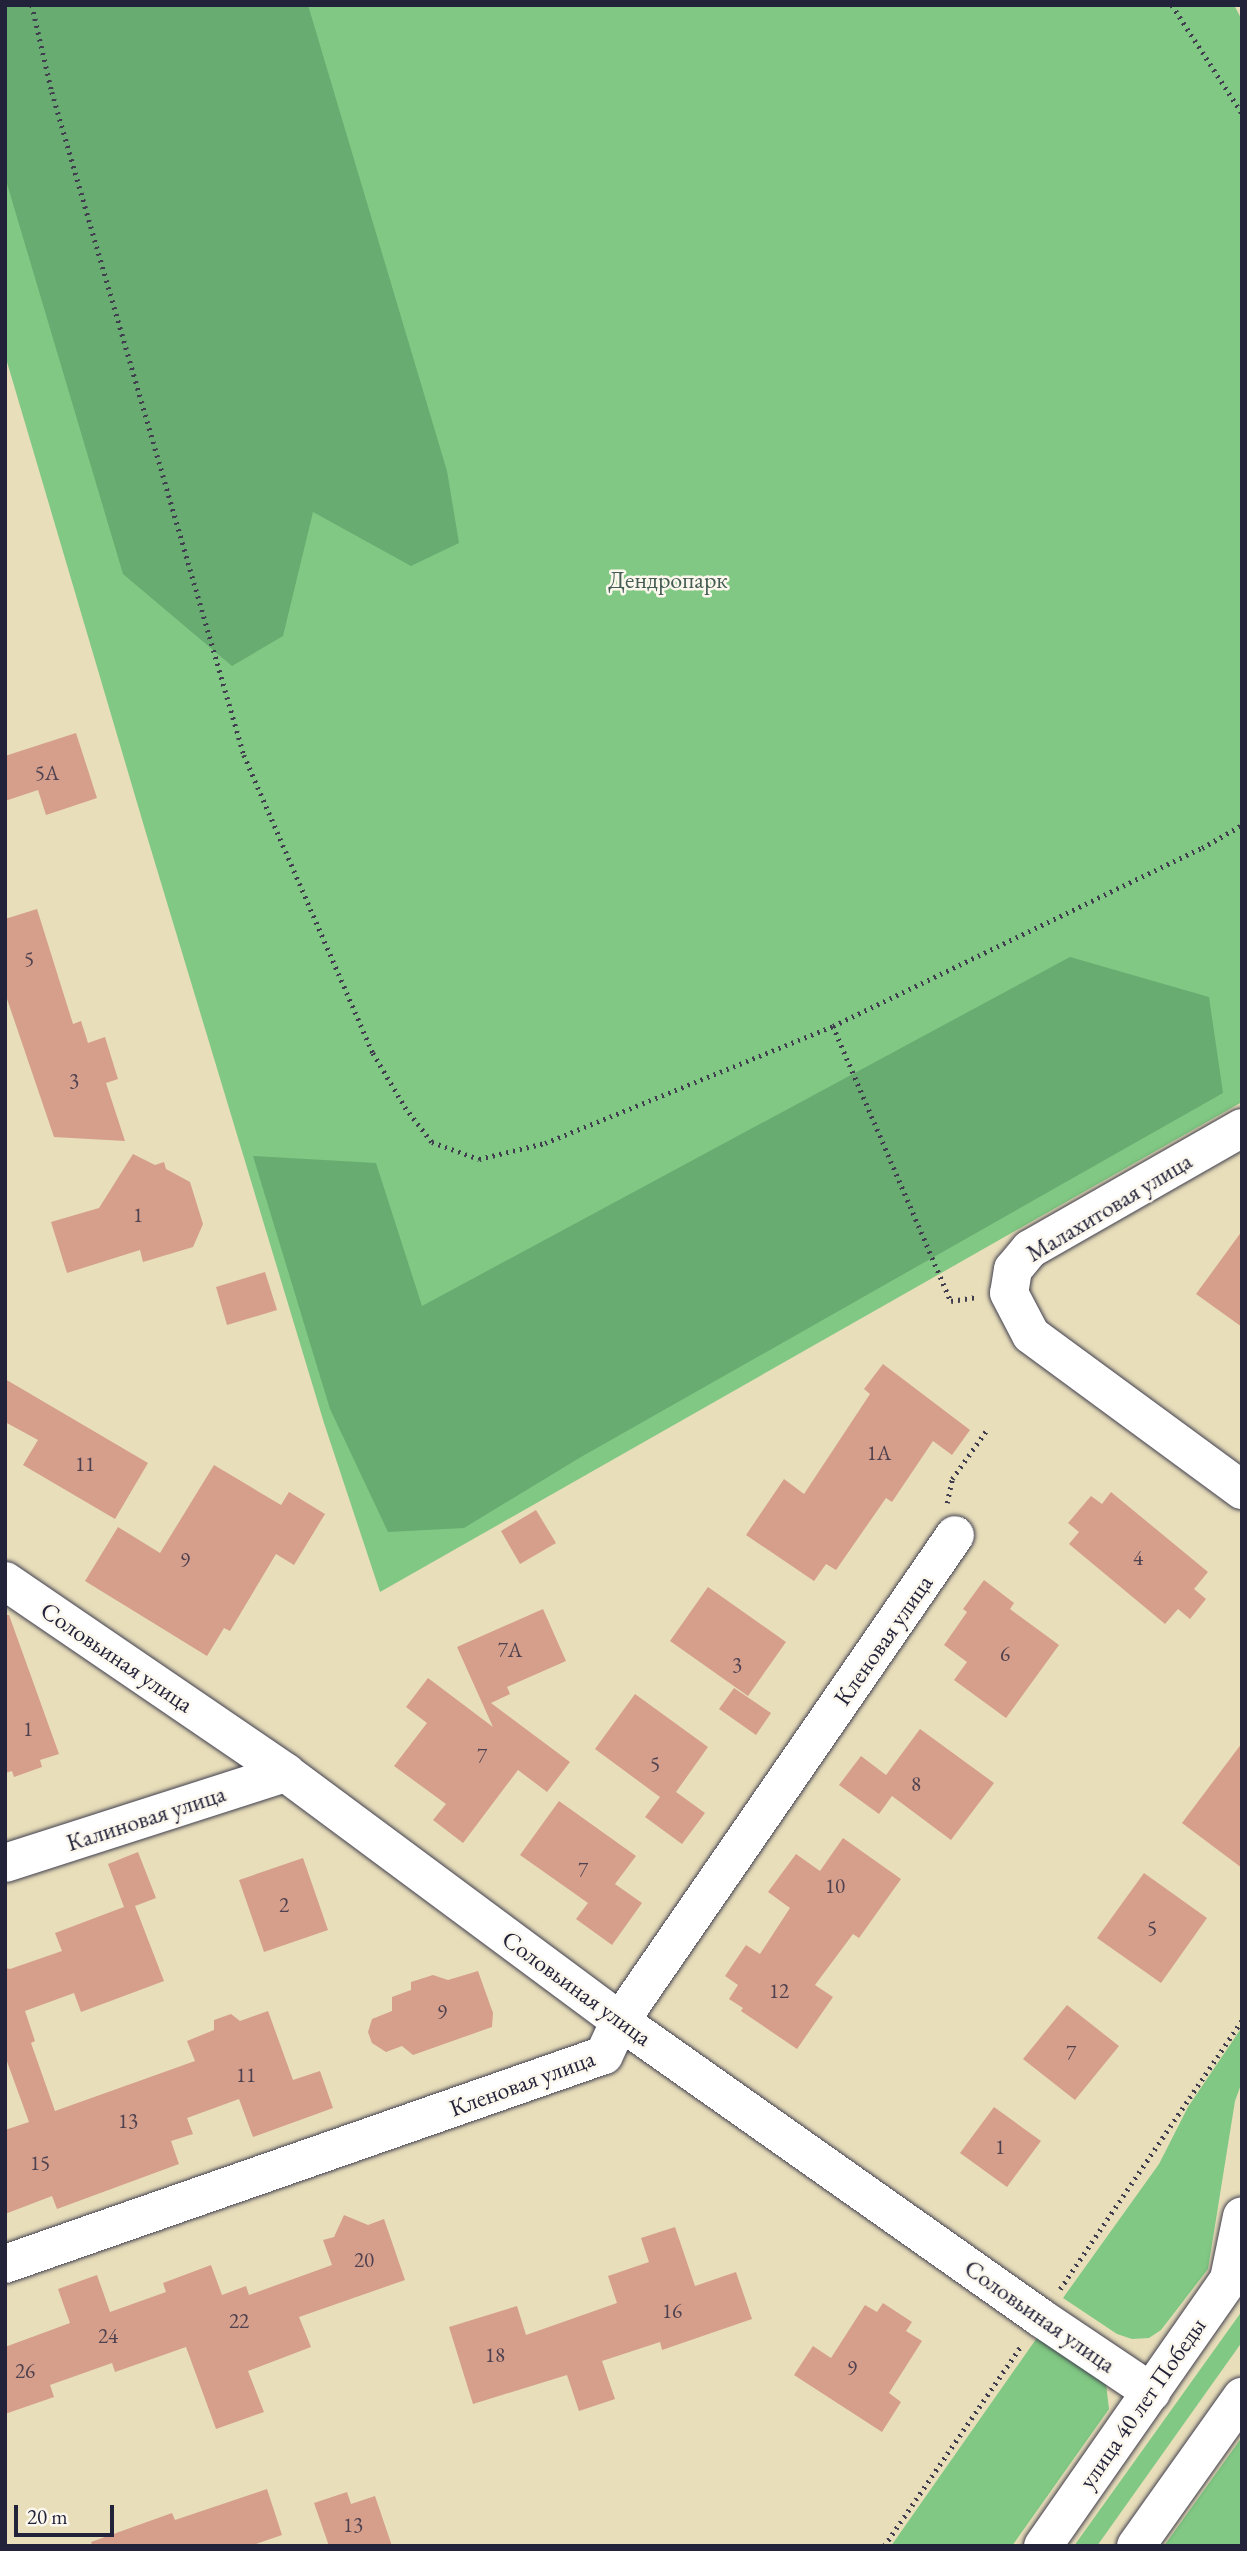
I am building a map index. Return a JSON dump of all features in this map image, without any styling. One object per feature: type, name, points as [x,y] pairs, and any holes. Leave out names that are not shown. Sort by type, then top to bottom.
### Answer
[{"type":"street","name":"Малахитовая улица","points":[[1242,1129],[1030,1249],[1013,1269],[1009,1293],[1031,1335],[1242,1490]]},
{"type":"street","name":"Кленовая улица","points":[[5,2263],[604,2055],[620,2021],[955,1535]]},
{"type":"street","name":"Соловьиная улица","points":[[5,1581],[286,1773],[620,2021],[1041,2318],[1151,2392]]},
{"type":"street","name":"Калиновая улица","points":[[5,1863],[286,1773]]},
{"type":"street","points":[[1235,2270],[1242,2216]]},
{"type":"street","name":"улица 40 лет Победы","points":[[1043,2546],[1235,2270]]},
{"type":"street","points":[[1136,2546],[1242,2397]]},
{"type":"path","points":[[32,5],[52,92],[244,755],[373,1053],[405,1107],[432,1142],[479,1159],[545,1143],[833,1026],[1202,848],[1242,825]]},
{"type":"path","points":[[1172,5],[1242,113]]},
{"type":"path","points":[[833,1026],[951,1301],[1009,1293]]},
{"type":"path","points":[[955,1535],[947,1515],[947,1496],[952,1479],[986,1431]]},
{"type":"path","points":[[884,2546],[1242,2020]]},
{"type":"green space","name":"Дендропарк","points":[[5,5],[1234,5],[1242,20],[1242,1102],[380,1592],[324,1423],[5,355]]},
{"type":"green space","points":[[5,5],[308,5],[447,471],[459,543],[411,566],[313,512],[283,636],[232,666],[123,574],[5,177]]},
{"type":"green space","points":[[1070,957],[1209,997],[1223,1093],[581,1457],[464,1528],[388,1532],[330,1409],[253,1156],[376,1163],[422,1306]]},
{"type":"green space","points":[[1242,2027],[1242,2082],[1235,2101],[1208,2269],[1161,2330],[1149,2338],[1132,2339],[1117,2334],[1063,2298],[1159,2164],[1188,2107]]},
{"type":"green space","points":[[1242,2311],[1242,2342],[1097,2546],[1074,2546]]},
{"type":"green space","points":[[1041,2332],[1106,2384],[1109,2409],[1012,2546],[891,2546]]},
{"type":"green space","points":[[1242,2437],[1242,2546],[1164,2546]]},
{"type":"building","points":[[76,733],[97,798],[46,815],[38,790],[5,801],[5,756]]},
{"type":"building","points":[[37,909],[73,1024],[81,1021],[88,1043],[105,1037],[118,1079],[106,1083],[125,1141],[54,1137],[5,993],[5,919]]},
{"type":"building","points":[[133,1154],[155,1165],[164,1162],[166,1169],[190,1182],[203,1224],[193,1247],[143,1262],[140,1250],[67,1273],[51,1222],[99,1208]]},
{"type":"building","points":[[1242,1231],[1242,1327],[1196,1294]]},
{"type":"building","points":[[265,1272],[277,1310],[227,1325],[216,1287]]},
{"type":"building","points":[[883,1364],[970,1430],[952,1455],[933,1441],[892,1502],[886,1498],[836,1570],[826,1564],[814,1581],[746,1535],[784,1479],[804,1494],[870,1394],[864,1389]]},
{"type":"building","points":[[5,1379],[148,1463],[115,1519],[23,1465],[38,1440],[5,1422]]},
{"type":"building","points":[[214,1465],[281,1505],[289,1492],[325,1514],[294,1565],[276,1554],[230,1631],[224,1628],[207,1656],[85,1581],[118,1527],[160,1553]]},
{"type":"building","points":[[1111,1492],[1208,1572],[1194,1589],[1206,1599],[1190,1619],[1178,1609],[1165,1624],[1069,1544],[1079,1532],[1068,1523],[1091,1496],[1102,1504]]},
{"type":"building","points":[[536,1510],[556,1543],[520,1564],[501,1531]]},
{"type":"building","points":[[984,1580],[1014,1603],[1010,1609],[1059,1645],[1006,1718],[954,1680],[967,1662],[944,1645],[967,1612],[963,1609]]},
{"type":"building","points":[[708,1587],[786,1642],[748,1696],[670,1641]]},
{"type":"building","points":[[543,1609],[566,1661],[507,1687],[510,1694],[491,1703],[570,1762],[547,1792],[518,1770],[463,1843],[433,1820],[446,1804],[394,1766],[427,1723],[406,1707],[428,1678],[493,1727],[457,1647]]},
{"type":"building","points":[[5,1615],[9,1615],[59,1754],[40,1760],[42,1767],[14,1777],[12,1771],[5,1773]]},
{"type":"building","points":[[734,1688],[771,1713],[756,1735],[719,1709]]},
{"type":"building","points":[[635,1694],[708,1747],[676,1792],[705,1813],[682,1844],[645,1817],[660,1797],[595,1749]]},
{"type":"building","points":[[920,1729],[994,1783],[951,1840],[892,1796],[879,1814],[839,1785],[861,1756],[886,1775]]},
{"type":"building","points":[[1242,1743],[1242,1868],[1182,1823]]},
{"type":"building","points":[[559,1801],[636,1856],[615,1884],[642,1903],[612,1945],[576,1919],[588,1903],[520,1855]]},
{"type":"building","points":[[843,1838],[901,1879],[859,1938],[853,1934],[815,1985],[833,1997],[797,2049],[741,2011],[743,2008],[729,1999],[738,1985],[725,1976],[746,1945],[760,1954],[790,1908],[768,1892],[796,1854],[820,1871]]},
{"type":"building","points":[[138,1852],[156,1898],[135,1906],[164,1981],[81,2012],[74,1993],[25,2011],[35,2041],[31,2043],[55,2111],[195,2061],[187,2041],[214,2030],[214,2020],[231,2014],[240,2021],[268,2011],[293,2080],[320,2071],[333,2108],[253,2137],[239,2099],[187,2118],[193,2134],[171,2141],[179,2164],[57,2209],[52,2196],[5,2214],[5,2130],[29,2122],[5,2056],[5,1968],[10,1969],[62,1951],[55,1933],[124,1907],[108,1864]]},
{"type":"building","points":[[303,1858],[328,1930],[264,1952],[239,1880]]},
{"type":"building","points":[[1144,1873],[1207,1918],[1161,1983],[1097,1938]]},
{"type":"building","points":[[478,1971],[493,2013],[492,2027],[413,2055],[402,2046],[386,2052],[372,2043],[368,2032],[372,2019],[392,2011],[392,1997],[411,1990],[411,1982],[433,1975],[448,1980]]},
{"type":"building","points":[[1067,2005],[1119,2046],[1075,2100],[1023,2059]]},
{"type":"building","points":[[994,2107],[1041,2141],[1007,2187],[960,2153]]},
{"type":"building","points":[[344,2215],[368,2225],[384,2219],[405,2280],[299,2317],[311,2347],[248,2371],[264,2412],[216,2429],[186,2347],[115,2372],[112,2363],[50,2385],[54,2397],[5,2414],[5,2347],[70,2323],[58,2289],[97,2275],[110,2312],[166,2292],[163,2283],[211,2265],[222,2295],[246,2286],[249,2295],[332,2265],[323,2240],[334,2237]]},
{"type":"building","points":[[675,2227],[695,2286],[736,2272],[752,2319],[662,2350],[660,2342],[602,2361],[615,2399],[579,2411],[567,2375],[473,2404],[449,2327],[517,2306],[526,2335],[617,2303],[608,2276],[649,2262],[641,2238]]},
{"type":"building","points":[[883,2303],[912,2322],[906,2331],[922,2341],[889,2393],[901,2402],[882,2432],[794,2375],[813,2346],[831,2358],[865,2305],[877,2312]]},
{"type":"building","points":[[267,2489],[282,2535],[250,2546],[92,2546],[91,2542],[172,2513],[175,2520]]},
{"type":"building","points":[[347,2492],[351,2504],[375,2496],[392,2546],[329,2546],[314,2503]]}]
